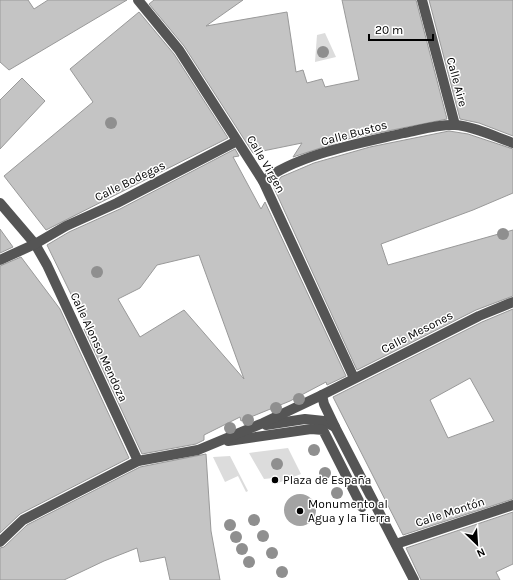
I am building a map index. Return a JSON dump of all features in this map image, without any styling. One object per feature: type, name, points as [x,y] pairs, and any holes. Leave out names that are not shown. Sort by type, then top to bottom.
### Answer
[{"type":"street","name":"Calle Virgen","points":[[138,0],[179,50],[263,181],[354,378]]},
{"type":"street","name":"Calle Aire","points":[[422,0],[455,125]]},
{"type":"street","points":[[455,125],[513,143]]},
{"type":"street","name":"Calle Bustos","points":[[263,181],[273,173],[354,144],[437,126],[455,125]]},
{"type":"street","name":"Calle Bodegas","points":[[0,260],[35,244],[66,226],[117,203],[237,141]]},
{"type":"street","name":"Calle Alonso Mendoza","points":[[0,203],[35,244],[47,265],[138,461]]},
{"type":"street","name":"Calle Mesones","points":[[322,395],[479,316],[513,302]]},
{"type":"street","points":[[0,542],[23,520],[138,461],[198,450],[322,395],[324,404],[335,427],[414,580]]},
{"type":"street","points":[[254,426],[305,419],[324,421],[335,427]]},
{"type":"street","points":[[213,444],[311,429],[322,430],[362,507]]},
{"type":"street","name":"Calle Montón","points":[[396,544],[513,505]]},
{"type":"shaded area","points":[[325,33],[336,57],[315,62],[317,35]]},
{"type":"shaded area","points":[[288,448],[301,474],[278,483],[274,478],[264,479],[249,453]]},
{"type":"shaded area","points":[[230,456],[248,491],[246,492],[238,476],[225,482],[213,457]]},
{"type":"shaded area","points":[[297,494],[303,494],[313,501],[316,510],[315,516],[309,523],[303,526],[297,526],[287,519],[284,513],[284,507],[291,497]]},
{"type":"building","points":[[0,0],[28,0],[34,9],[48,0],[127,0],[9,70],[0,62]]},
{"type":"building","points":[[154,0],[243,0],[206,26],[287,12],[296,72],[303,70],[307,83],[322,79],[325,87],[359,80],[342,0],[416,0],[447,119],[348,139],[293,157],[302,143],[253,153],[184,46],[149,4]]},
{"type":"building","points":[[429,0],[513,0],[513,136],[479,123],[460,119]]},
{"type":"building","points":[[139,12],[174,54],[228,138],[46,230],[4,176],[93,102],[70,69]]},
{"type":"building","points":[[22,78],[45,101],[0,149],[0,100]]},
{"type":"building","points":[[449,131],[468,134],[513,149],[513,193],[473,210],[381,244],[388,265],[513,230],[513,296],[476,310],[357,370],[274,188],[281,177],[314,163],[370,147]]},
{"type":"building","points":[[235,149],[239,156],[233,157],[261,209],[265,202],[346,376],[327,385],[326,382],[290,401],[241,421],[240,417],[204,435],[204,440],[196,444],[142,454],[84,329],[87,327],[47,245],[69,232],[120,209]],"holes":[[[199,255],[244,379],[184,310],[140,337],[118,299],[140,288],[157,265]]]},
{"type":"building","points":[[0,229],[13,247],[0,253]]},
{"type":"building","points":[[21,257],[60,309],[129,458],[20,514],[0,533],[0,266]]},
{"type":"building","points":[[513,309],[513,499],[403,535],[333,397],[482,322]],"holes":[[[470,378],[494,421],[448,438],[430,400]]]},
{"type":"building","points":[[206,454],[211,531],[220,580],[170,580],[165,557],[140,562],[137,548],[104,561],[64,580],[0,580],[0,548],[4,547],[27,525],[140,467]]},
{"type":"building","points":[[513,512],[513,564],[496,572],[500,580],[421,580],[406,548]]},
{"type":"place","name":"Plaza de España","points":[[275,480]]},
{"type":"place","name":"Monumento al Agua y la Tierra","points":[[300,511]]}]
